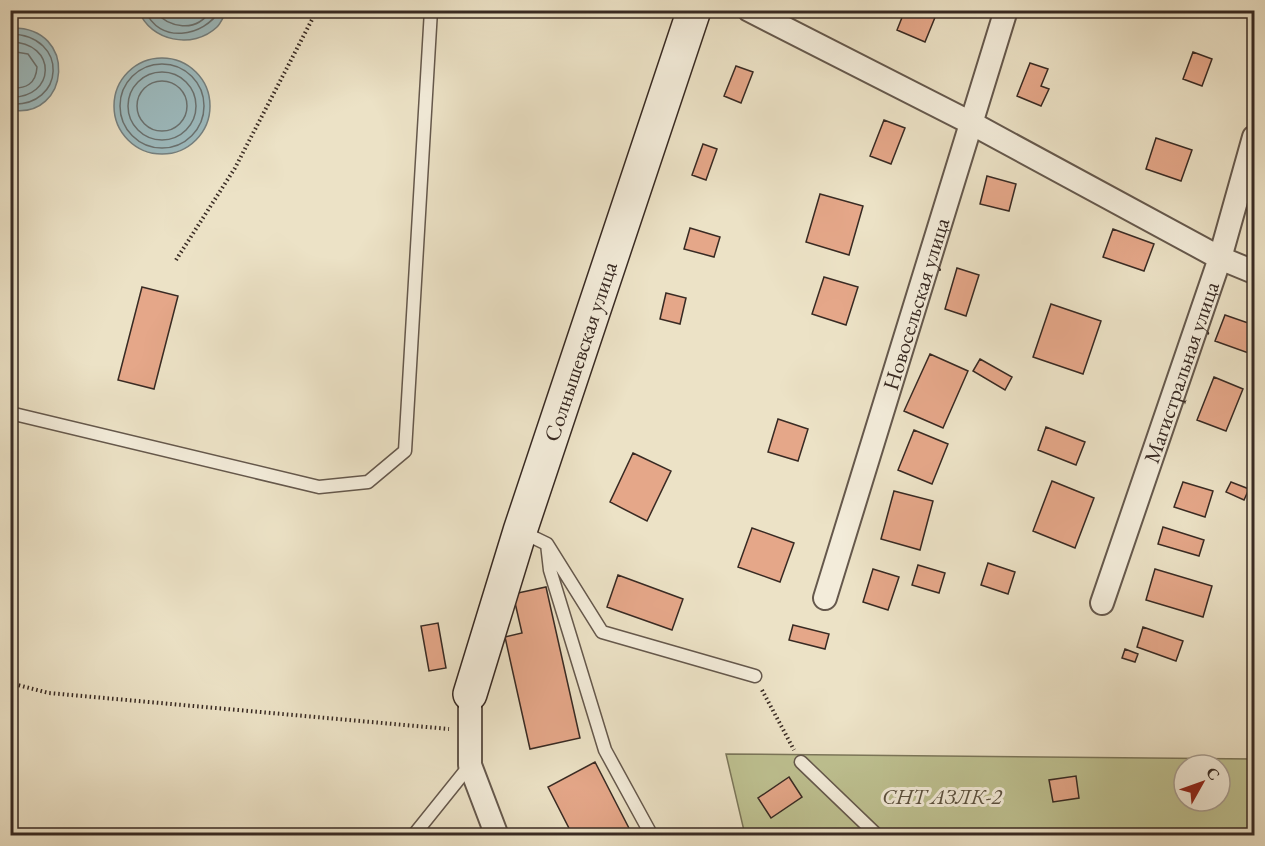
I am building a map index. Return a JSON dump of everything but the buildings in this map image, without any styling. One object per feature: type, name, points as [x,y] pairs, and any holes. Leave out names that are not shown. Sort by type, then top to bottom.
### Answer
[{"type":"street","name":"Солнышевская улица","points":[[470,694],[534,537],[694,10]]},
{"type":"street","points":[[749,10],[970,123],[1220,258],[1254,272]]},
{"type":"street","name":"Новосельская улица","points":[[825,598],[1006,10]]},
{"type":"street","name":"Магистральная улица","points":[[1102,603],[1220,258],[1254,137]]},
{"type":"street","points":[[470,694],[470,765],[497,836]]},
{"type":"lane","points":[[10,412],[319,487],[368,482],[405,451],[431,10]]},
{"type":"lane","points":[[534,537],[602,632],[755,676]]},
{"type":"lane","points":[[534,537],[550,570],[606,750],[652,836]]},
{"type":"lane","points":[[801,762],[878,836]]},
{"type":"lane","points":[[413,836],[470,765]]},
{"type":"path","points":[[176,260],[235,168],[317,10]]},
{"type":"path","points":[[755,676],[801,762]]},
{"type":"path","points":[[10,683],[49,693],[471,731]]},
{"type":"green space","name":"СНТ АЗЛК-2","points":[[726,754],[1172,758],[1172,813],[1232,813],[1232,759],[1254,759],[1254,835],[745,835]]},
{"type":"water","points":[[139,10],[227,11],[218,25],[207,34],[185,40],[173,39],[152,29]]},
{"type":"water","points":[[11,28],[33,31],[48,41],[56,56],[59,72],[55,88],[45,101],[31,109],[11,110]]},
{"type":"water","points":[[162,58],[180,62],[196,72],[206,88],[210,106],[206,124],[196,140],[180,150],[162,154],[144,150],[128,140],[118,124],[114,106],[118,88],[128,72],[144,62]]}]
